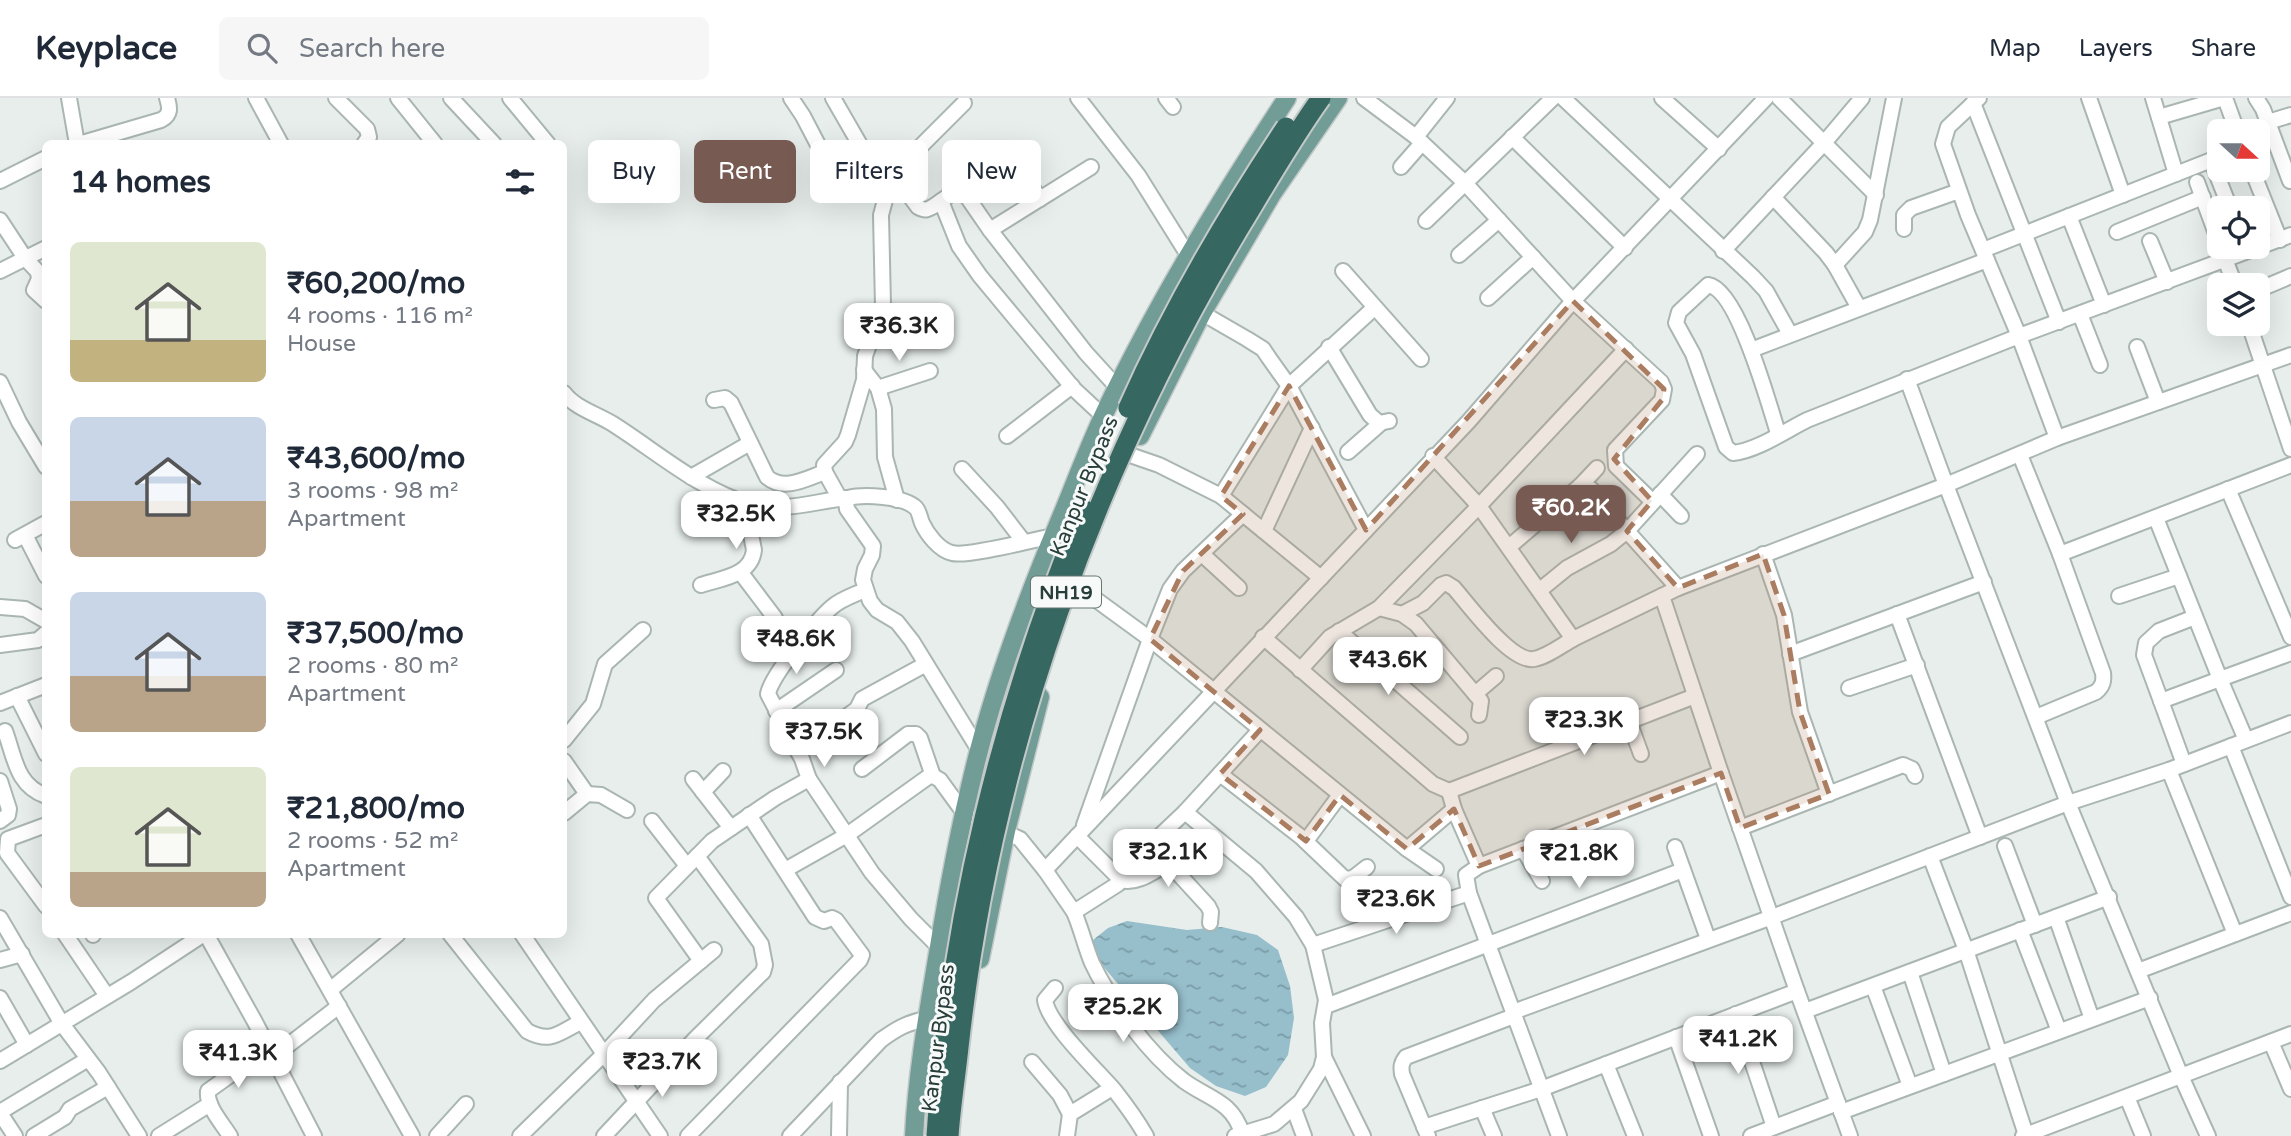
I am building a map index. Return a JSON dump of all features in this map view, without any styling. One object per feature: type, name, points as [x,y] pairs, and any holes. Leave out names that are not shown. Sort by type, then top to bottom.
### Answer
[{"type":"highway","name":"Kanpur Bypass","points":[[936,1136],[951,993],[976,853],[1009,723],[1060,566],[1145,369],[1175,311],[1232,209],[1305,98]]},
{"type":"highway","name":"Kanpur Bypass","points":[[949,1136],[966,982],[989,861],[1024,721],[1055,621],[1129,434],[1168,357],[1234,237],[1300,127],[1321,98]]},
{"type":"main road","points":[[914,1136],[916,1097],[927,1019],[951,874],[979,750],[1003,670],[1053,536],[1103,416],[1166,293],[1237,173],[1287,98]]},
{"type":"main road","points":[[958,1136],[962,1083],[982,948],[1006,831],[1043,686],[1076,584],[1130,455],[1202,313],[1272,194],[1338,98]]},
{"type":"street","points":[[69,98],[85,140]]},
{"type":"street","points":[[92,140],[167,117],[170,112],[167,98]]},
{"type":"street","points":[[336,98],[367,128],[369,137],[367,140]]},
{"type":"street","points":[[398,98],[432,140]]},
{"type":"street","points":[[451,98],[490,140]]},
{"type":"street","points":[[510,98],[545,140]]},
{"type":"street","points":[[791,98],[816,140]]},
{"type":"street","points":[[833,98],[857,140]]},
{"type":"street","points":[[1078,98],[1138,175],[1188,255]]},
{"type":"street","points":[[1364,98],[1419,140],[1464,183],[1573,301],[1661,382],[1664,389],[1662,400],[1615,450],[1614,458],[1616,466],[1681,516]]},
{"type":"street","points":[[1401,167],[1447,98]]},
{"type":"street","points":[[1426,221],[1553,98]]},
{"type":"street","points":[[1563,98],[1753,277],[1766,291],[1790,334]]},
{"type":"street","points":[[1045,870],[1433,456],[1469,421],[1573,301],[1766,98]]},
{"type":"street","points":[[1779,98],[1876,195]]},
{"type":"street","points":[[1723,251],[1824,143],[1862,98]]},
{"type":"street","points":[[1835,265],[1866,232],[1871,220],[1894,98]]},
{"type":"street","points":[[2089,98],[2123,195]]},
{"type":"street","points":[[2153,98],[2176,174]]},
{"type":"street","points":[[2159,117],[2224,98],[2232,119]]},
{"type":"street","points":[[2256,98],[2266,119]]},
{"type":"street","points":[[263,100],[274,140]]},
{"type":"street","points":[[927,140],[966,100]]},
{"type":"street","points":[[1669,100],[1719,149]]},
{"type":"street","points":[[2057,438],[1943,144],[1948,127],[1975,100],[2059,322]]},
{"type":"street","points":[[2270,121],[2291,115]]},
{"type":"street","points":[[2270,127],[2290,181]]},
{"type":"street","points":[[1512,137],[1625,248]]},
{"type":"street","points":[[0,181],[42,160]]},
{"type":"street","points":[[1751,350],[1985,255],[2025,233],[2207,161]]},
{"type":"street","points":[[1041,198],[1091,167]]},
{"type":"street","points":[[2197,182],[2207,211]]},
{"type":"street","points":[[2258,182],[2285,237]]},
{"type":"street","points":[[1904,229],[1904,215],[1911,208],[1959,191]]},
{"type":"street","points":[[1773,197],[1811,235],[1835,265],[1859,308]]},
{"type":"street","points":[[916,203],[922,210],[926,210],[941,201],[959,246],[980,276],[1072,386],[1103,416]]},
{"type":"street","points":[[884,203],[881,215],[883,306],[867,348],[864,380],[848,435],[824,465],[825,472],[873,546],[863,580],[870,601],[877,610],[897,622],[979,750]]},
{"type":"street","points":[[971,203],[994,238],[1086,353],[1118,387]]},
{"type":"street","points":[[990,230],[1034,203]]},
{"type":"street","points":[[2117,232],[2207,203]]},
{"type":"street","points":[[2069,216],[2104,305]]},
{"type":"street","points":[[0,220],[40,276],[34,290],[42,297]]},
{"type":"street","points":[[1459,255],[1499,220]]},
{"type":"street","points":[[2150,241],[2167,282]]},
{"type":"street","points":[[0,271],[42,250]]},
{"type":"street","points":[[1488,298],[1533,257]]},
{"type":"street","points":[[1778,433],[1751,350],[1730,304],[1715,286],[1708,285],[1676,318],[1676,323],[1689,345],[1722,436],[1730,452],[1737,453],[1907,379],[2167,282],[2207,259]]},
{"type":"street","points":[[1343,271],[1421,359]]},
{"type":"street","points":[[2270,285],[2291,276]]},
{"type":"street","points":[[1221,496],[1289,386],[1374,308]]},
{"type":"street","points":[[1202,313],[1263,349],[1289,386],[1366,530]]},
{"type":"street","points":[[2080,314],[2101,365]]},
{"type":"street","points":[[2253,336],[2291,449]]},
{"type":"street","points":[[1329,347],[1370,415],[1375,421],[1385,422],[1348,452]]},
{"type":"street","points":[[2137,347],[2158,402]]},
{"type":"street","points":[[1300,670],[1321,646],[1339,631],[1379,608],[1626,349]]},
{"type":"street","points":[[1402,614],[1423,603],[1446,583],[1454,588],[1511,651],[1524,658],[1536,659],[1678,588],[1946,485],[2057,438],[2291,355]]},
{"type":"street","points":[[864,370],[878,388],[884,409],[886,457],[897,500]]},
{"type":"street","points":[[878,388],[930,371]]},
{"type":"street","points":[[1907,379],[2068,803],[2208,1136]]},
{"type":"street","points":[[0,382],[19,422],[42,460]]},
{"type":"street","points":[[1007,436],[1072,386]]},
{"type":"street","points":[[714,400],[725,398],[731,403],[767,477],[772,481],[788,484],[825,472]]},
{"type":"street","points":[[567,400],[614,425],[691,477],[752,506],[783,507],[844,498],[889,498],[916,508],[931,537],[946,550],[959,554],[1053,536]]},
{"type":"street","points":[[1264,531],[1312,428]]},
{"type":"street","points":[[691,477],[750,443]]},
{"type":"street","points":[[1540,590],[1567,568],[1611,544],[1627,531],[1697,454]]},
{"type":"street","points":[[1130,455],[1159,465],[1221,496],[1321,578]]},
{"type":"street","points":[[2020,455],[2060,554],[2104,680],[2102,687],[2096,692],[2036,717]]},
{"type":"street","points":[[1433,456],[1479,506],[1573,639]]},
{"type":"street","points":[[2060,554],[2291,465]]},
{"type":"street","points":[[962,468],[1024,542]]},
{"type":"street","points":[[1509,547],[1597,468]]},
{"type":"street","points":[[1581,485],[1591,489],[1678,588]]},
{"type":"street","points":[[2228,489],[2291,637]]},
{"type":"street","points":[[701,585],[741,573],[753,557],[745,503]]},
{"type":"street","points":[[1079,833],[1171,589],[1183,571],[1243,514]]},
{"type":"street","points":[[2157,518],[2246,740]]},
{"type":"street","points":[[42,525],[20,537],[42,570]]},
{"type":"street","points":[[1202,554],[1239,588]]},
{"type":"street","points":[[1763,554],[1784,615],[1800,712],[1829,794]]},
{"type":"street","points":[[741,573],[775,618]]},
{"type":"street","points":[[2119,596],[2179,576]]},
{"type":"street","points":[[1790,654],[1984,582]]},
{"type":"street","points":[[1076,584],[1150,639],[1407,849],[1436,869]]},
{"type":"street","points":[[866,590],[832,606],[789,658],[769,688],[768,694],[809,779],[872,873],[939,947]]},
{"type":"street","points":[[1662,596],[1721,774],[1850,1136]]},
{"type":"street","points":[[0,607],[25,609],[42,619]]},
{"type":"street","points":[[1379,608],[1402,614],[1416,624],[1481,701],[1479,715]]},
{"type":"street","points":[[1898,614],[1980,837]]},
{"type":"street","points":[[2184,764],[2144,655],[2146,643],[2159,631],[2195,617]]},
{"type":"street","points":[[567,736],[593,704],[605,664],[643,630]]},
{"type":"street","points":[[1339,631],[1460,737]]},
{"type":"street","points":[[0,645],[38,640],[42,636]]},
{"type":"street","points":[[1263,637],[1433,785],[1449,791],[1695,696]]},
{"type":"street","points":[[2161,701],[2291,653]]},
{"type":"street","points":[[798,752],[857,709],[862,699],[926,664]]},
{"type":"street","points":[[1849,688],[1917,666]]},
{"type":"street","points":[[776,711],[836,670]]},
{"type":"street","points":[[1475,694],[1496,676]]},
{"type":"street","points":[[0,703],[42,687]]},
{"type":"street","points":[[17,696],[42,746]]},
{"type":"street","points":[[29,721],[3,732],[21,777],[28,787],[42,794]]},
{"type":"street","points":[[1629,722],[1641,754]]},
{"type":"street","points":[[1797,990],[1426,1131],[1402,1074],[1406,1057],[1513,1014],[2068,803],[2169,770],[2291,723]]},
{"type":"street","points":[[1074,912],[1116,886],[1130,864],[1185,812],[1261,730]]},
{"type":"street","points":[[862,769],[908,734],[916,734],[933,776],[940,780],[964,813],[1020,839],[1045,870],[1074,912],[1093,966],[1127,1020],[1149,1048],[1184,1081],[1229,1108],[1238,1120],[1238,1135],[1274,1124],[1294,1109],[1312,1084],[1324,1057]]},
{"type":"street","points":[[2231,746],[2291,897]]},
{"type":"street","points":[[567,765],[587,794]]},
{"type":"street","points":[[1740,828],[1903,765],[1912,769],[1915,776]]},
{"type":"street","points":[[2169,770],[2235,934]]},
{"type":"street","points":[[703,792],[723,771]]},
{"type":"street","points":[[1220,774],[1306,841],[1345,878],[1353,877],[1367,867]]},
{"type":"street","points":[[1559,1136],[1487,944],[1469,893],[1466,875],[1479,866],[1721,774]]},
{"type":"street","points":[[785,870],[847,835],[933,776]]},
{"type":"street","points":[[692,779],[732,828]]},
{"type":"street","points":[[701,961],[656,898],[712,841],[775,798],[809,779]]},
{"type":"street","points":[[0,781],[9,809],[8,815],[0,821]]},
{"type":"street","points":[[1449,791],[1454,810],[1479,866]]},
{"type":"street","points":[[567,811],[587,794],[601,795],[627,810]]},
{"type":"street","points":[[1306,841],[1340,795]]},
{"type":"street","points":[[1407,849],[1454,810]]},
{"type":"street","points":[[1185,812],[1256,871],[1296,917],[1312,945],[1323,982],[1326,1006],[1322,1023],[1324,1057],[1363,1136]]},
{"type":"street","points":[[688,1136],[860,960],[860,952],[841,923],[832,918],[824,921],[815,916],[749,816]]},
{"type":"street","points":[[604,1136],[695,1039],[763,972],[765,965],[761,944],[692,861],[652,821]]},
{"type":"street","points":[[42,826],[13,836],[8,839],[7,844],[7,853],[42,901]]},
{"type":"street","points":[[1079,833],[1121,880],[1136,881],[1169,863]]},
{"type":"street","points":[[1152,845],[1208,906],[1211,912],[1210,923]]},
{"type":"street","points":[[2005,846],[2035,925]]},
{"type":"street","points":[[1675,847],[1708,939]]},
{"type":"street","points":[[1523,849],[1542,881]]},
{"type":"street","points":[[1930,856],[2031,1134],[2291,1034]]},
{"type":"street","points":[[1326,1006],[1683,870]]},
{"type":"street","points":[[1312,945],[1469,893]]},
{"type":"street","points":[[1805,1011],[2109,897]]},
{"type":"street","points":[[2138,971],[2291,913]]},
{"type":"street","points":[[2056,917],[2092,1019]]},
{"type":"street","points":[[0,918],[62,1024],[89,1059],[139,1136]]},
{"type":"street","points":[[2020,930],[2060,1031]]},
{"type":"street","points":[[68,938],[107,996]]},
{"type":"street","points":[[0,1062],[199,938]]},
{"type":"street","points":[[207,938],[314,1136]]},
{"type":"street","points":[[300,938],[412,1136]]},
{"type":"street","points":[[330,990],[393,938]]},
{"type":"street","points":[[453,938],[527,1031],[547,1039],[581,1022]]},
{"type":"street","points":[[525,938],[660,1136]]},
{"type":"street","points":[[520,1136],[603,1055],[654,1000],[715,950]]},
{"type":"street","points":[[0,960],[22,954]]},
{"type":"street","points":[[1910,972],[1944,1074]]},
{"type":"street","points":[[1873,986],[1910,1086]]},
{"type":"street","points":[[1055,988],[1045,1000],[1047,1009],[1068,1039],[1112,1088],[1146,1136]]},
{"type":"street","points":[[0,998],[27,1045]]},
{"type":"street","points":[[1751,1136],[1910,1086],[2150,998]]},
{"type":"street","points":[[230,1136],[207,1096],[208,1091],[339,1006]]},
{"type":"street","points":[[1735,1014],[1774,1127]]},
{"type":"street","points":[[781,1136],[839,1079],[861,1063],[870,1051],[898,1028],[912,1021],[927,1019]]},
{"type":"street","points":[[1676,1037],[1711,1136]]},
{"type":"street","points":[[2271,1042],[2291,1089]]},
{"type":"street","points":[[15,1136],[0,1112],[89,1059]]},
{"type":"street","points":[[1032,1062],[1060,1095],[1070,1114],[1068,1136]]},
{"type":"street","points":[[1606,1064],[1635,1136]]},
{"type":"street","points":[[790,1136],[839,1079]]},
{"type":"street","points":[[839,1079],[839,1136]]},
{"type":"street","points":[[34,1136],[65,1117],[70,1109],[108,1087]]},
{"type":"street","points":[[1070,1114],[1112,1088]]},
{"type":"street","points":[[2127,1097],[2143,1136]]},
{"type":"street","points":[[159,1136],[211,1104]]},
{"type":"street","points":[[437,1136],[466,1104]]},
{"type":"street","points":[[1482,1108],[1494,1136]]},
{"type":"street","points":[[1294,1109],[1304,1136]]},
{"type":"highlighted area","points":[[1573,301],[1664,389],[1662,400],[1614,459],[1652,501],[1627,531],[1678,588],[1763,554],[1784,615],[1800,712],[1829,794],[1740,828],[1721,773],[1479,866],[1454,809],[1407,849],[1340,795],[1306,841],[1220,774],[1260,730],[1150,639],[1183,571],[1243,514],[1221,496],[1289,386],[1366,530]]},
{"type":"water","points":[[1127,921],[1187,930],[1222,927],[1257,935],[1278,950],[1290,986],[1294,1018],[1288,1055],[1266,1087],[1245,1096],[1216,1086],[1190,1068],[1107,971],[1094,954],[1093,940],[1108,928]]}]
